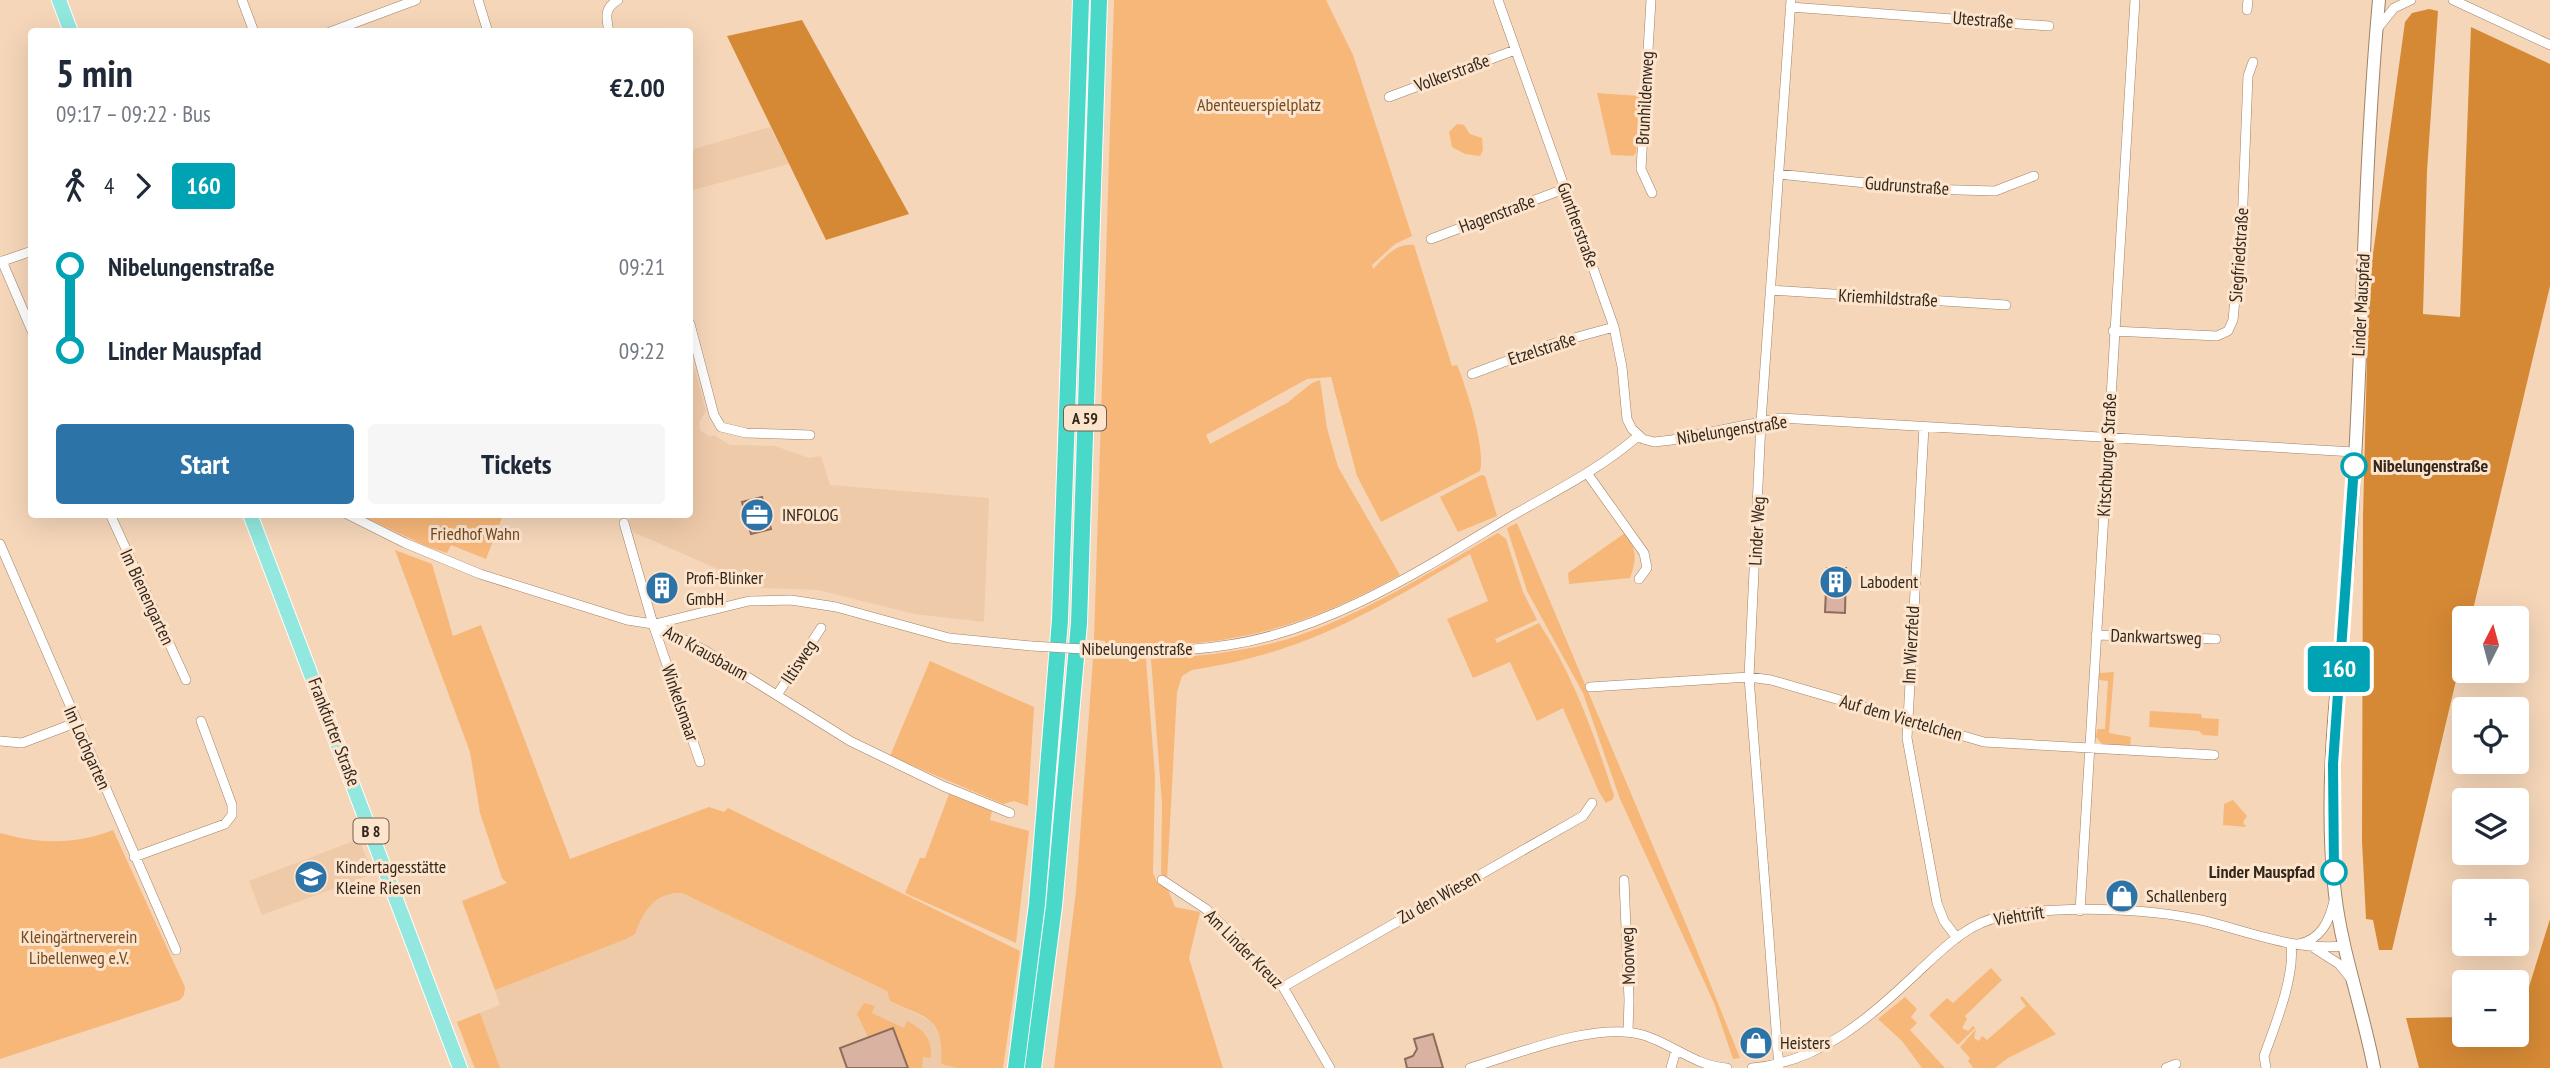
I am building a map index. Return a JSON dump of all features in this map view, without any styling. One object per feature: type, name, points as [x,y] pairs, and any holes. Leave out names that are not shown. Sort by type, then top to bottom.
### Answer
[{"type":"highway","name":"A 59","points":[[1016,1068],[1037,904],[1060,620],[1081,0]]},
{"type":"highway","name":"A 59","points":[[1034,1068],[1054,906],[1079,623],[1100,0]]},
{"type":"main road","points":[[59,0],[70,28]]},
{"type":"main road","name":"Frankfurter Straße","points":[[252,518],[460,1068]]},
{"type":"street","points":[[242,0],[252,28]]},
{"type":"street","points":[[341,28],[416,0]]},
{"type":"street","points":[[478,0],[487,28]]},
{"type":"street","points":[[608,28],[605,15],[609,6],[618,0]]},
{"type":"street","name":"Guntherstraße","points":[[1498,0],[1614,327],[1622,367],[1627,419],[1638,436]]},
{"type":"street","name":"Brunhildenweg","points":[[1651,0],[1642,169],[1652,193]]},
{"type":"street","name":"Kitschburger Straße","points":[[2080,911],[2135,0]]},
{"type":"street","name":"Linder Mauspfad","points":[[2374,1068],[2335,896],[2332,830],[2333,764],[2351,527],[2379,0]]},
{"type":"street","points":[[2377,30],[2395,8],[2411,0]]},
{"type":"street","points":[[2453,0],[2550,45]]},
{"type":"street","name":"Utestraße","points":[[1791,4],[2049,26]]},
{"type":"street","name":"Linder Weg","points":[[1779,1065],[1749,677],[1761,422],[1791,4]]},
{"type":"street","name":"Volkerstraße","points":[[1389,97],[1515,50]]},
{"type":"street","name":"Siegfriedstraße","points":[[2113,331],[2217,336],[2228,331],[2234,320],[2242,226],[2248,76],[2253,62]]},
{"type":"street","name":"Gudrunstraße","points":[[1778,174],[1924,189],[1994,191],[2034,177]]},
{"type":"street","name":"Hagenstraße","points":[[1431,239],[1564,190]]},
{"type":"street","points":[[28,252],[1,261],[28,322]]},
{"type":"street","name":"Kriemhildstraße","points":[[1770,290],[2006,305]]},
{"type":"street","name":"Etzelstraße","points":[[1472,374],[1552,344],[1614,327]]},
{"type":"street","points":[[693,335],[714,415],[721,427],[746,433],[810,435]]},
{"type":"street","name":"Nibelungenstraße","points":[[653,624],[749,601],[791,600],[836,607],[949,638],[1031,646],[1148,652],[1231,645],[1310,623],[1370,597],[1587,473],[1638,436],[1654,442],[1781,418],[2354,452]]},
{"type":"street","name":"Im Wierzfeld","points":[[1924,427],[1906,720],[1908,746],[1937,903],[1944,921],[1957,937]]},
{"type":"street","points":[[1587,473],[1644,553],[1647,568],[1639,579]]},
{"type":"street","name":"Im Bienengarten","points":[[112,518],[186,680]]},
{"type":"street","name":"Am Krausbaum","points":[[354,518],[405,543],[480,574],[627,620],[653,624],[706,651],[850,741],[943,786],[1010,813]]},
{"type":"street","name":"Winkelsmaar","points":[[624,523],[653,624],[700,762]]},
{"type":"street","name":"Im Lochgarten","points":[[0,544],[75,723],[176,950]]},
{"type":"street","name":"Iltisweg","points":[[776,695],[821,628]]},
{"type":"street","name":"Dankwartsweg","points":[[2096,635],[2216,639]]},
{"type":"street","name":"Auf dem Viertelchen","points":[[1590,687],[1749,677],[1771,680],[1983,742],[2214,755]]},
{"type":"street","points":[[134,857],[225,824],[232,815],[232,805],[201,721]]},
{"type":"street","points":[[0,741],[22,743],[75,723]]},
{"type":"street","name":"Zu den Wiesen","points":[[1283,987],[1583,816],[1591,803]]},
{"type":"street","name":"Am Linder Kreuz","points":[[1162,880],[1206,909],[1283,987],[1330,1068]]},
{"type":"street","name":"Moorweg","points":[[1624,880],[1628,1032]]},
{"type":"street","points":[[2266,1068],[2264,1056],[2292,961],[2289,945],[2312,940],[2324,930],[2335,896]]},
{"type":"street","name":"Viehtrift","points":[[1752,1068],[1779,1065],[1855,1028],[1957,937],[1974,926],[1999,917],[2080,911],[2185,917],[2289,945],[2345,946]]},
{"type":"street","points":[[2312,947],[2339,964],[2357,989]]},
{"type":"street","points":[[1470,1068],[1596,1032],[1628,1032],[1648,1037],[1702,1063],[1727,1068]]},
{"type":"street","points":[[1671,1068],[1676,1050]]},
{"type":"street","points":[[2166,1068],[2176,1064]]},
{"type":"shaded area","points":[[2429,9],[2438,11],[2427,171],[2423,314],[2460,317],[2471,27],[2550,64],[2550,286],[2474,606],[2452,606],[2452,683],[2455,683],[2392,950],[2379,950],[2373,920],[2366,919],[2362,841],[2363,516],[2369,283],[2405,22],[2412,13]]},
{"type":"shaded area","points":[[802,20],[909,214],[826,240],[727,36]]},
{"type":"shaded area","points":[[770,127],[789,164],[693,190],[693,149]]},
{"type":"shaded area","points":[[693,363],[706,411],[699,422],[700,430],[710,437],[714,435],[730,445],[775,446],[809,458],[821,456],[830,485],[989,498],[984,622],[914,614],[818,590],[761,588],[633,532],[628,518],[693,518]]},
{"type":"shaded area","name":"Kindertagesstätte Kleine Riesen","points":[[359,839],[373,874],[262,915],[249,881]]},
{"type":"shaded area","points":[[682,893],[887,991],[890,1001],[931,1021],[943,1038],[941,1064],[957,1068],[474,1068],[457,1022],[500,1005],[495,990],[624,940],[650,904],[667,895]]},
{"type":"shaded area","points":[[2550,919],[2550,1068],[2419,1068],[2406,1018],[2452,1017],[2452,1047],[2529,1047],[2529,987]]},
{"type":"green space","name":"Abenteuerspielplatz","points":[[1114,0],[1326,0],[1353,55],[1412,236],[1395,244],[1372,265],[1373,269],[1396,248],[1414,245],[1452,366],[1457,365],[1478,433],[1480,471],[1381,522],[1357,476],[1331,377],[1307,379],[1206,435],[1210,444],[1287,403],[1312,383],[1320,380],[1327,428],[1338,467],[1400,575],[1328,610],[1293,623],[1223,640],[1147,646],[1105,645],[1105,641],[1094,640]]},
{"type":"green space","points":[[1597,93],[1640,96],[1636,153],[1633,156],[1611,155]]},
{"type":"green space","points":[[1457,124],[1464,125],[1470,134],[1482,138],[1483,150],[1480,156],[1465,154],[1452,147],[1449,132]]},
{"type":"green space","points":[[1481,475],[1485,476],[1497,516],[1458,532],[1440,497]]},
{"type":"green space","name":"Friedhof Wahn","points":[[366,518],[502,518],[486,559],[451,545],[447,553]]},
{"type":"green space","points":[[1517,523],[1740,1058],[1733,1059],[1714,1003],[1620,799],[1583,693],[1527,591],[1507,528]]},
{"type":"green space","points":[[1498,533],[1506,539],[1523,592],[1537,620],[1495,639],[1497,643],[1539,623],[1563,664],[1582,706],[1614,795],[1613,799],[1606,803],[1599,792],[1563,708],[1537,721],[1510,662],[1473,678],[1447,619],[1488,601],[1470,554],[1402,594],[1304,641],[1270,653],[1192,670],[1182,676],[1177,692],[1167,880],[1161,876],[1162,804],[1151,659],[1237,651],[1271,644],[1316,629],[1396,592]]},
{"type":"green space","points":[[1625,533],[1635,554],[1630,578],[1569,584],[1568,573]]},
{"type":"green space","points":[[395,550],[432,564],[453,636],[481,625],[570,859],[709,807],[724,812],[728,808],[1020,951],[1003,1068],[957,1068],[941,1064],[940,1037],[936,1028],[924,1017],[890,1001],[887,991],[682,893],[664,896],[651,904],[635,934],[624,940],[495,990],[462,901],[507,883],[502,878],[480,813],[470,752]]},
{"type":"green space","points":[[1093,659],[1146,659],[1155,777],[1153,873],[1157,882],[1167,887],[1175,907],[1200,912],[1189,958],[1223,1068],[1054,1068],[1076,891]]},
{"type":"green space","points":[[930,661],[1034,707],[1028,806],[1014,801],[1003,804],[890,756]]},
{"type":"green space","points":[[2114,672],[2109,733],[2131,737],[2130,746],[2103,745],[2096,737],[2097,729],[2105,729],[2108,681],[2099,680],[2099,673]]},
{"type":"green space","points":[[2150,711],[2201,714],[2202,718],[2219,719],[2218,736],[2203,735],[2199,731],[2149,727]]},
{"type":"green space","points":[[949,794],[992,811],[990,820],[1029,831],[1016,943],[905,893],[920,858],[925,858]]},
{"type":"green space","points":[[2233,800],[2247,816],[2243,822],[2246,827],[2223,825],[2224,804]]},
{"type":"green space","name":"Kleingärtnerverein Libellenweg e.V.","points":[[113,830],[185,987],[184,995],[180,1000],[0,1059],[0,833],[57,841],[85,838]]},
{"type":"green space","points":[[1991,968],[2002,980],[1965,1016],[1967,1019],[1962,1028],[1968,1031],[1973,1026],[1975,1028],[1958,1045],[1929,1015],[1947,998],[1953,1003]]},
{"type":"green space","points":[[2022,996],[2056,1034],[2008,1058],[1995,1068],[1973,1068],[1968,1061],[1970,1058],[1960,1047],[1976,1029],[1974,1038],[1979,1041],[1982,1036],[1987,1040],[2026,1006],[2020,998]]},
{"type":"green space","points":[[1905,997],[1917,1009],[1911,1017],[1917,1023],[1910,1030],[1945,1068],[1922,1068],[1902,1041],[1878,1019]]},
{"type":"green space","points":[[864,1003],[875,1006],[872,1013],[904,1028],[907,1021],[922,1031],[930,1045],[931,1058],[923,1057],[922,1068],[908,1068],[893,1028],[868,1037],[857,1014]]},
{"type":"green space","points":[[480,1013],[500,1068],[475,1068],[457,1022]]},
{"type":"building","name":"INFOLOG","points":[[762,497],[771,529],[751,534],[742,502]]},
{"type":"building","name":"Labodent","points":[[1827,568],[1846,568],[1845,613],[1825,612]]},
{"type":"building","points":[[893,1028],[908,1068],[847,1068],[840,1048]]},
{"type":"building","points":[[1433,1034],[1443,1068],[1407,1068],[1405,1059],[1413,1056],[1417,1049],[1414,1039]]},
{"type":"bus line","name":"160","points":[[2334,872],[2333,764],[2354,466]]},
{"type":"place","name":"Nibelungenstraße","points":[[2354,466]]},
{"type":"place","name":"INFOLOG","points":[[757,515]]},
{"type":"place","name":"Labodent","points":[[1836,582]]},
{"type":"place","name":"Profi-Blinker GmbH","points":[[662,588]]},
{"type":"place","name":"Linder Mauspfad","points":[[2334,872]]},
{"type":"place","name":"Kindertagesstätte Kleine Riesen","points":[[311,877]]},
{"type":"place","name":"Schallenberg","points":[[2122,896]]},
{"type":"place","name":"Heisters","points":[[1756,1043]]}]
